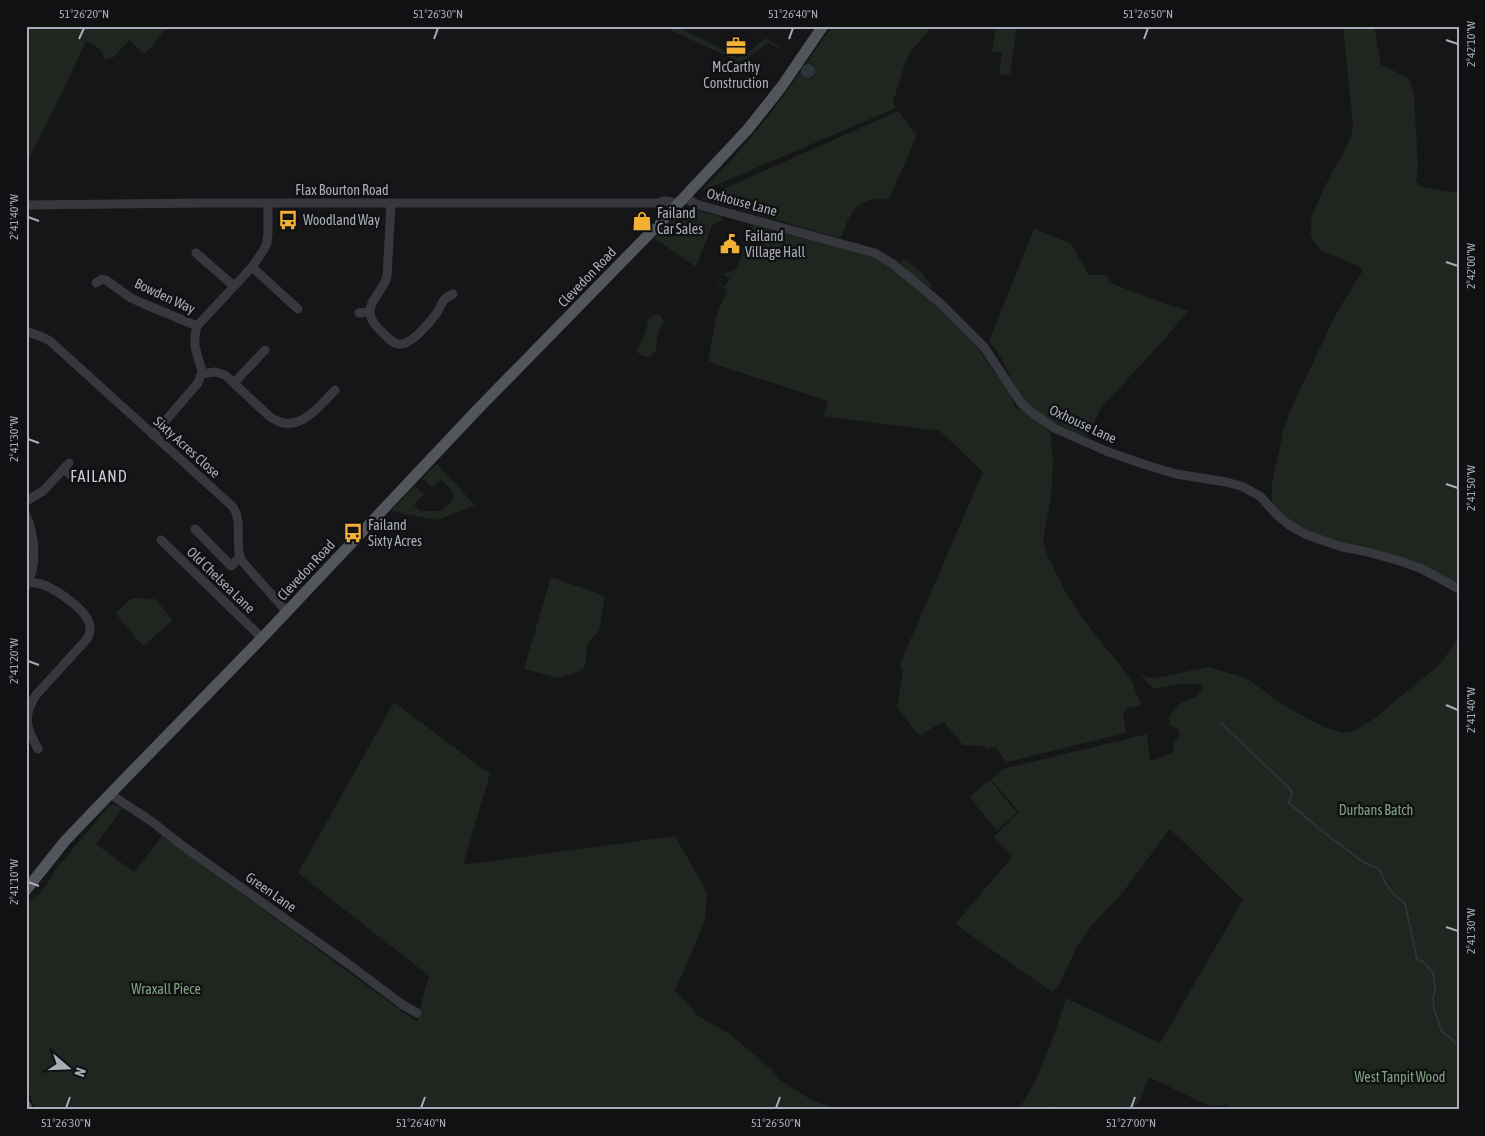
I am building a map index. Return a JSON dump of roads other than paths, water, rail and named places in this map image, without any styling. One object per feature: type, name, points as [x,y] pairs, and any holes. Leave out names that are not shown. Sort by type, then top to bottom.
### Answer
[{"type":"main road","name":"Clevedon Road","points":[[26,890],[65,841],[287,612],[476,411],[679,203],[760,115],[823,26]]},
{"type":"main road","points":[[26,1106],[27,1110]]},
{"type":"street","name":"Flax Bourton Road","points":[[26,205],[658,203],[664,201],[679,203]]},
{"type":"street","name":"Oxhouse Lane","points":[[679,203],[699,205],[874,253],[886,259],[928,292],[984,347],[1021,403],[1038,418],[1054,428],[1106,451],[1146,465],[1176,474],[1242,486],[1260,496],[1289,525],[1307,535],[1342,547],[1403,562],[1422,569],[1459,589]]},
{"type":"street","points":[[154,435],[196,386],[202,374],[195,347],[197,326],[252,267],[267,243],[269,225],[268,204]]},
{"type":"street","points":[[391,204],[388,276],[383,287],[375,296],[370,312],[372,321],[381,332],[395,343],[404,344],[414,338],[436,315],[442,296],[453,294]]},
{"type":"street","points":[[196,253],[201,264],[234,286]]},
{"type":"street","points":[[252,267],[282,290],[298,309]]},
{"type":"street","name":"Bowden Way","points":[[96,283],[102,279],[106,280],[131,298],[197,326]]},
{"type":"street","points":[[359,313],[370,312]]},
{"type":"street","name":"Sixty Acres Close","points":[[26,332],[42,337],[50,342],[234,508],[238,519],[240,557]]},
{"type":"street","points":[[234,383],[264,355]]},
{"type":"street","points":[[202,374],[220,373],[234,383],[269,416],[284,424],[298,422],[308,417],[334,395]]},
{"type":"street","points":[[26,501],[43,491],[66,466],[72,476]]},
{"type":"street","points":[[26,515],[34,540],[30,556],[28,584],[39,583],[47,586],[75,605],[86,616],[90,627],[87,639],[36,695],[30,706],[27,720],[28,729],[34,744]]},
{"type":"street","points":[[195,529],[231,566],[240,557],[287,612]]},
{"type":"street","name":"Old Chelsea Lane","points":[[161,540],[262,638]]},
{"type":"street","name":"Green Lane","points":[[110,794],[348,963],[403,1005],[417,1012]]},
{"type":"waterway","points":[[1221,723],[1290,789],[1292,794],[1290,804],[1363,862],[1377,868],[1394,895],[1405,903],[1417,959],[1424,962],[1433,973],[1435,988],[1434,1009],[1442,1032],[1453,1040],[1459,1048]]},
{"type":"place","name":"McCarthy Construction","points":[[736,46]]},
{"type":"place","name":"Woodland Way","points":[[288,220]]},
{"type":"place","name":"Failand Car Sales","points":[[642,221]]},
{"type":"place","name":"Failand Village Hall","points":[[730,244]]},
{"type":"place","name":"Failand Sixty Acres","points":[[353,533]]},
{"type":"district","name":"FAILAND","points":[[99,476]]},
{"type":"park label","name":"Durbans Batch","points":[[1376,810]]},
{"type":"park label","name":"Wraxall Piece","points":[[166,989]]},
{"type":"park label","name":"West Tanpit Wood","points":[[1400,1077]]}]
